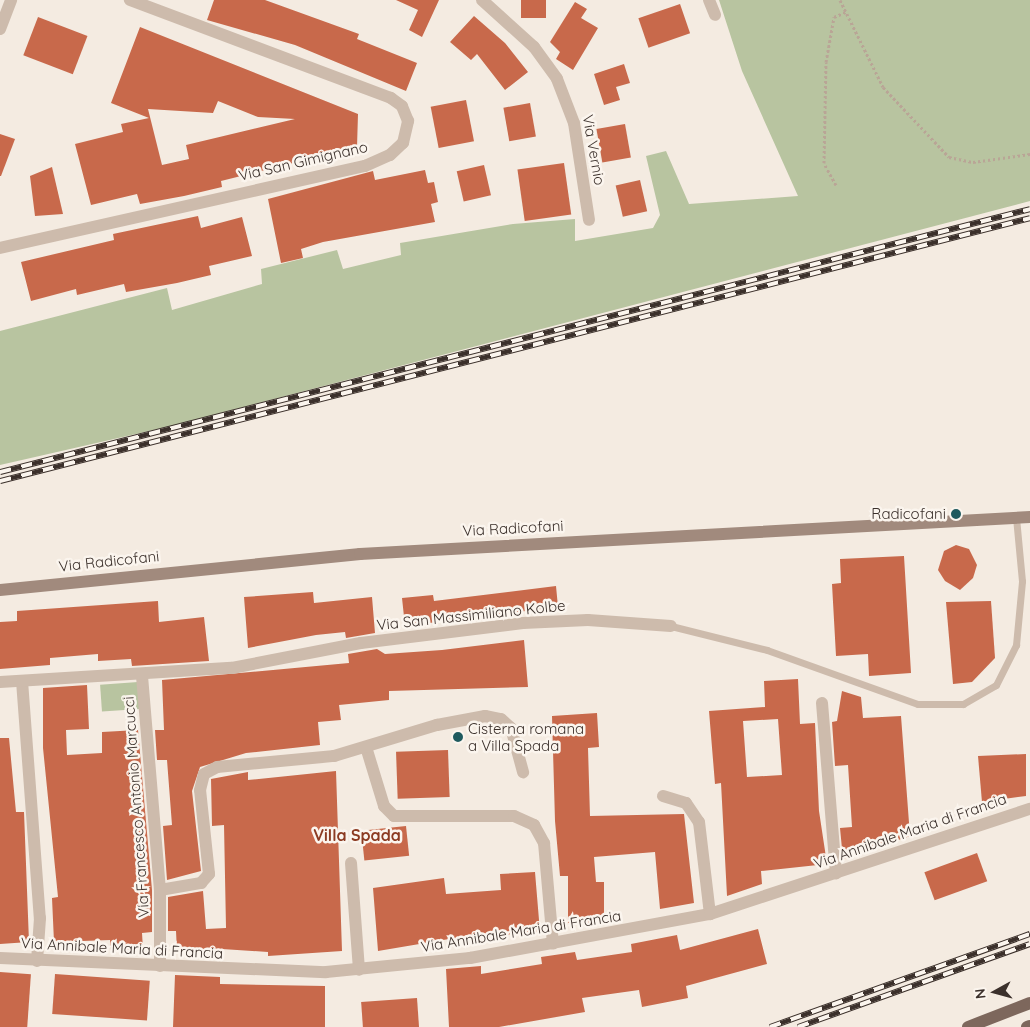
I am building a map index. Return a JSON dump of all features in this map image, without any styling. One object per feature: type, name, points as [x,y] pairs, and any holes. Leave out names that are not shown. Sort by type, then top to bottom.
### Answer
[{"type":"main road","points":[[968,1027],[1030,1003]]},
{"type":"street","points":[[0,29],[12,0]]},
{"type":"street","name":"Via San Gimignano","points":[[0,248],[365,166],[390,155],[403,143],[408,121],[402,106],[391,98],[130,0]]},
{"type":"street","name":"Via Vernio","points":[[482,0],[534,46],[557,79],[574,123],[589,220]]},
{"type":"street","points":[[709,0],[715,15]]},
{"type":"street","name":"Via Radicofani","points":[[0,590],[360,554],[1030,517]]},
{"type":"street","name":"Via San Massimiliano Kolbe","points":[[0,682],[142,676],[249,666],[361,643],[523,623],[588,620],[671,626]]},
{"type":"street","name":"Via Francesco Antonio Marcucci","points":[[142,676],[160,890],[160,966]]},
{"type":"street","points":[[22,681],[40,918],[37,960]]},
{"type":"street","points":[[822,703],[836,873]]},
{"type":"street","points":[[160,890],[201,883],[209,874],[200,790],[210,770],[318,758],[366,747],[437,725],[495,717],[515,734],[523,772]]},
{"type":"street","points":[[366,747],[384,806],[394,816],[514,816],[534,825],[544,848],[554,944]]},
{"type":"street","points":[[663,796],[686,804],[699,822],[710,914]]},
{"type":"street","name":"Via Annibale Maria di Francia","points":[[0,958],[160,966],[359,970],[554,944],[710,914],[1030,809]]},
{"type":"street","points":[[351,863],[359,970]]},
{"type":"lane","name":"Via San Massimiliano Kolbe","points":[[671,626],[758,647],[918,704],[963,704],[996,685],[1016,645],[1022,581],[1016,517]]},
{"type":"path","points":[[840,0],[883,87],[950,157],[973,162],[1030,154]]},
{"type":"path","points":[[836,185],[824,163],[826,62],[834,17],[846,12]]},
{"type":"green space","points":[[719,0],[1030,0],[1030,201],[171,426],[0,465],[0,331],[167,288],[172,310],[262,284],[261,269],[337,250],[343,269],[401,255],[400,243],[513,224],[575,219],[575,241],[653,228],[660,215],[646,156],[666,151],[689,204],[798,196],[742,71]]},
{"type":"green space","points":[[138,682],[140,709],[102,712],[100,685]]},
{"type":"building","points":[[214,0],[265,0],[359,34],[357,39],[417,63],[406,91],[295,45],[207,20]]},
{"type":"building","points":[[396,0],[439,0],[422,37],[409,30],[418,10]]},
{"type":"building","points":[[521,0],[546,0],[546,18],[521,18]]},
{"type":"building","points":[[575,2],[587,9],[581,18],[598,28],[573,70],[556,59],[560,52],[550,42]]},
{"type":"building","points":[[680,4],[690,33],[648,48],[638,18]]},
{"type":"building","points":[[474,16],[505,43],[528,72],[505,90],[477,54],[471,60],[450,42]]},
{"type":"building","points":[[38,17],[87,36],[73,74],[23,55]]},
{"type":"building","points":[[140,27],[358,114],[357,147],[221,181],[222,187],[184,196],[140,204],[137,194],[91,205],[75,144],[123,132],[121,124],[149,118],[111,103]],"holes":[[[218,101],[258,117],[295,119],[186,145],[189,159],[162,165],[148,109],[213,113]]]},
{"type":"building","points":[[624,64],[630,83],[616,87],[620,100],[604,105],[594,74]]},
{"type":"building","points":[[466,100],[474,141],[439,148],[431,107]]},
{"type":"building","points":[[530,103],[536,136],[509,141],[503,108]]},
{"type":"building","points":[[625,124],[631,157],[602,163],[596,129]]},
{"type":"building","points":[[0,134],[15,139],[1,176],[0,176]]},
{"type":"building","points":[[564,163],[571,214],[525,221],[517,170]]},
{"type":"building","points":[[484,165],[491,195],[464,202],[457,171]]},
{"type":"building","points":[[52,167],[63,214],[35,216],[30,176]]},
{"type":"building","points":[[425,170],[428,183],[434,182],[438,202],[431,204],[435,222],[323,242],[301,249],[303,258],[281,263],[268,199],[373,171],[375,180]]},
{"type":"building","points":[[640,180],[647,211],[623,217],[616,186]]},
{"type":"building","points":[[198,216],[201,228],[242,217],[252,256],[209,266],[211,275],[177,283],[126,292],[124,284],[77,295],[76,289],[31,301],[21,262],[114,240],[113,234]]},
{"type":"building","points":[[956,545],[969,549],[977,565],[973,578],[960,590],[945,581],[938,570],[944,551]]},
{"type":"building","points":[[904,556],[911,673],[869,676],[868,654],[836,656],[832,584],[841,583],[840,559]]},
{"type":"building","points":[[556,586],[558,607],[405,626],[402,598],[433,595],[434,601]]},
{"type":"building","points":[[313,592],[314,603],[372,597],[375,633],[346,638],[345,632],[316,635],[248,648],[244,597]]},
{"type":"building","points":[[158,601],[159,622],[204,617],[209,661],[132,666],[131,659],[98,661],[98,654],[50,658],[50,665],[0,669],[0,622],[17,621],[17,611]]},
{"type":"building","points":[[991,601],[995,658],[972,682],[953,684],[946,602]]},
{"type":"building","points":[[524,640],[528,687],[389,691],[389,700],[339,705],[341,720],[318,722],[320,745],[246,753],[200,767],[192,791],[201,871],[167,880],[163,826],[172,825],[167,760],[157,760],[155,730],[164,730],[162,680],[349,663],[348,654],[377,649],[385,654],[442,650]]},
{"type":"building","points":[[798,679],[800,724],[815,723],[819,811],[827,864],[761,871],[762,884],[727,896],[721,783],[715,784],[709,711],[765,707],[764,681]],"holes":[[[778,719],[782,775],[747,777],[743,721]]]},
{"type":"building","points":[[87,685],[89,729],[66,730],[67,755],[102,753],[102,732],[138,730],[152,890],[152,932],[142,933],[143,949],[111,951],[110,940],[54,942],[52,898],[58,897],[43,748],[43,688]]},
{"type":"building","points":[[842,691],[861,697],[863,718],[901,716],[910,836],[843,859],[840,828],[852,827],[848,765],[835,766],[832,722],[837,721]]},
{"type":"building","points":[[597,713],[599,747],[588,748],[590,816],[684,814],[694,903],[660,909],[655,852],[594,857],[596,882],[604,882],[604,923],[568,923],[568,876],[560,876],[555,821],[552,716]]},
{"type":"building","points":[[0,738],[9,738],[16,812],[24,812],[29,942],[0,944]]},
{"type":"building","points":[[448,750],[450,797],[398,799],[396,752]]},
{"type":"building","points":[[1026,754],[1026,796],[982,802],[978,756]]},
{"type":"building","points":[[336,771],[342,951],[268,956],[268,952],[222,949],[177,952],[176,931],[168,931],[168,897],[203,891],[206,929],[226,928],[224,825],[212,826],[211,779],[248,772],[248,780]]},
{"type":"building","points":[[406,826],[409,856],[364,861],[361,831]]},
{"type":"building","points":[[977,853],[987,881],[935,900],[924,872]]},
{"type":"building","points":[[535,872],[540,932],[449,939],[378,951],[373,888],[444,878],[446,894],[501,890],[500,874]]},
{"type":"building","points":[[758,929],[767,964],[686,986],[688,998],[642,1007],[639,990],[582,998],[585,1012],[499,1027],[449,1027],[446,969],[481,966],[481,974],[542,964],[541,957],[575,952],[577,960],[632,952],[631,944],[677,935],[680,950]]},
{"type":"building","points":[[0,972],[31,974],[27,1027],[0,1027]]},
{"type":"building","points":[[55,974],[150,981],[147,1021],[52,1014]]},
{"type":"building","points":[[175,975],[220,977],[220,984],[325,986],[325,1027],[173,1027]]},
{"type":"building","points":[[417,998],[419,1027],[363,1027],[361,1002]]},
{"type":"railway","points":[[0,472],[1030,209]]},
{"type":"railway","points":[[0,481],[1030,218]]},
{"type":"railway","points":[[770,1027],[1030,934]]},
{"type":"railway","points":[[798,1027],[1030,944]]},
{"type":"place","name":"Radicofani","points":[[956,514]]},
{"type":"place","name":"Cisterna romana a Villa Spada","points":[[458,737]]},
{"type":"district","name":"Villa Spada","points":[[357,835]]}]
